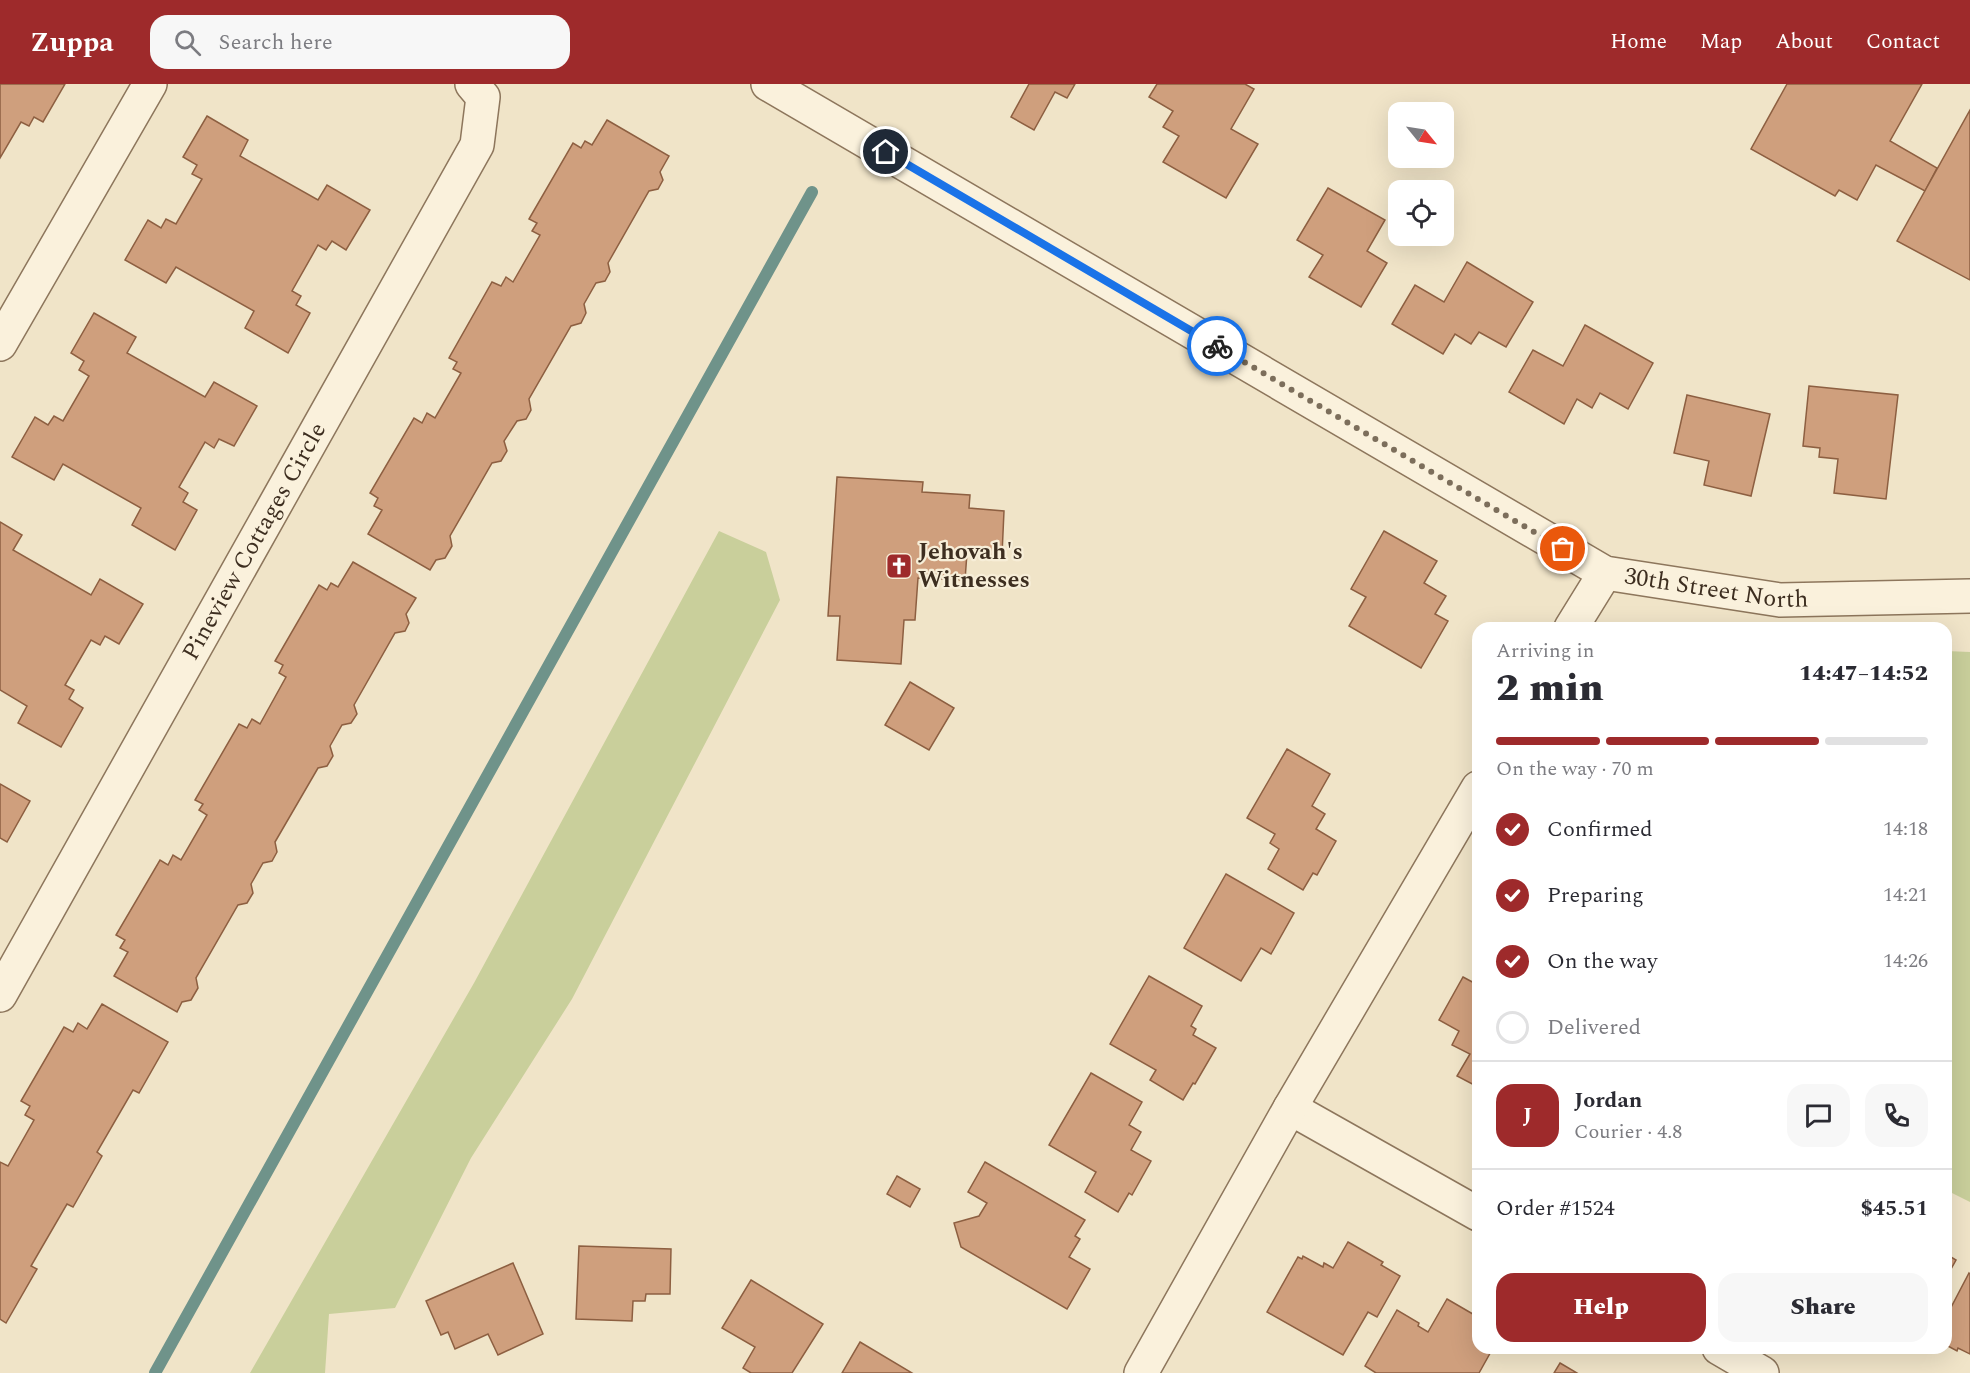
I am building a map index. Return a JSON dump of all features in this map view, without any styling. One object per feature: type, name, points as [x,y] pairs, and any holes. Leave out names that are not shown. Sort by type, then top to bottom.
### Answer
[{"type":"street","points":[[0,344],[150,84]]},
{"type":"street","name":"Pineview Cottages Circle","points":[[0,995],[477,145],[483,96],[472,84]]},
{"type":"street","name":"30th Street North","points":[[768,84],[1605,573],[1780,600],[1970,596]]},
{"type":"street","points":[[1575,622],[1605,573]]},
{"type":"street","points":[[1141,1373],[1290,1108],[1472,798]]},
{"type":"street","points":[[1290,1108],[1472,1211]]},
{"type":"street","points":[[1729,1354],[1762,1373]]},
{"type":"green space","points":[[719,531],[766,552],[780,600],[572,999],[471,1158],[395,1308],[329,1314],[325,1373],[250,1373],[474,983]]},
{"type":"green space","points":[[1952,651],[1970,652],[1970,1202],[1952,1193]]},
{"type":"building","points":[[0,84],[65,84],[43,122],[34,117],[29,126],[21,122],[0,158]]},
{"type":"building","points":[[1029,84],[1075,84],[1067,98],[1055,92],[1034,130],[1011,117]]},
{"type":"building","points":[[1157,84],[1245,84],[1254,89],[1231,129],[1258,144],[1226,198],[1163,162],[1179,136],[1163,127],[1173,111],[1149,97]]},
{"type":"building","points":[[1787,84],[1922,84],[1890,141],[1937,168],[1925,191],[1876,165],[1857,200],[1839,190],[1835,196],[1751,149]]},
{"type":"building","points":[[1970,110],[1970,280],[1897,241]]},
{"type":"building","points":[[207,116],[248,140],[240,156],[318,200],[327,185],[370,210],[346,250],[332,241],[326,250],[318,245],[292,291],[301,296],[296,305],[310,313],[288,353],[245,328],[254,311],[176,267],[166,283],[125,260],[148,220],[161,228],[166,219],[176,224],[202,179],[192,174],[197,165],[183,157]]},
{"type":"building","points":[[607,120],[669,156],[660,172],[663,180],[658,189],[649,191],[608,263],[610,272],[605,281],[596,283],[584,304],[586,313],[581,323],[571,326],[529,399],[531,410],[526,419],[517,421],[504,441],[507,451],[501,461],[492,463],[450,536],[452,546],[445,558],[436,560],[430,570],[368,534],[382,510],[374,506],[378,498],[370,493],[414,418],[422,423],[427,413],[435,418],[461,373],[453,369],[457,362],[449,358],[492,282],[501,286],[506,277],[513,282],[540,235],[532,231],[537,223],[529,219],[573,143],[581,148],[585,141],[592,145]]},
{"type":"building","points":[[1328,188],[1385,220],[1367,251],[1387,263],[1361,307],[1309,277],[1323,255],[1297,240]]},
{"type":"building","points":[[1467,262],[1533,302],[1506,347],[1479,332],[1471,344],[1455,334],[1443,354],[1392,324],[1415,285],[1444,302]]},
{"type":"building","points":[[94,313],[136,337],[127,353],[205,397],[214,382],[257,406],[234,446],[219,439],[214,448],[205,442],[179,487],[188,493],[183,502],[197,510],[175,550],[132,525],[141,508],[63,464],[54,480],[12,457],[35,417],[48,425],[54,416],[63,421],[89,376],[79,370],[84,361],[71,353]]},
{"type":"building","points":[[1585,325],[1653,363],[1628,409],[1600,393],[1592,408],[1577,399],[1564,424],[1509,392],[1533,350],[1563,366]]},
{"type":"building","points":[[1809,386],[1898,395],[1886,499],[1834,493],[1838,459],[1819,457],[1820,448],[1803,446]]},
{"type":"building","points":[[1687,395],[1770,414],[1751,496],[1704,485],[1709,461],[1674,453]]},
{"type":"building","name":"Jehovah's Witnesses","points":[[837,477],[923,482],[922,492],[970,495],[969,508],[1004,511],[1002,555],[967,553],[965,580],[918,578],[915,620],[904,620],[901,664],[837,660],[840,616],[828,616]]},
{"type":"building","points":[[0,522],[22,535],[13,550],[91,595],[100,579],[143,604],[119,644],[105,636],[100,645],[91,640],[65,685],[74,690],[69,699],[83,708],[61,747],[18,723],[27,706],[0,690]]},
{"type":"building","points":[[1384,531],[1437,561],[1424,583],[1446,596],[1435,614],[1448,621],[1421,668],[1349,626],[1366,597],[1351,589]]},
{"type":"building","points":[[353,562],[416,598],[406,614],[409,623],[405,631],[395,633],[354,705],[357,714],[351,723],[342,725],[330,746],[333,756],[327,766],[318,768],[275,842],[277,852],[272,861],[263,863],[251,884],[253,893],[247,903],[238,905],[196,978],[198,988],[191,1000],[182,1002],[177,1012],[114,976],[128,952],[120,948],[125,940],[116,935],[160,860],[168,865],[173,855],[181,860],[207,815],[199,810],[203,804],[195,800],[239,724],[247,728],[252,719],[260,724],[286,677],[279,673],[283,665],[275,661],[319,585],[327,590],[331,583],[338,587]]},
{"type":"building","points":[[910,682],[954,708],[929,750],[885,725]]},
{"type":"building","points":[[1287,749],[1330,774],[1312,806],[1325,814],[1316,829],[1336,841],[1317,875],[1313,873],[1303,890],[1268,869],[1279,849],[1270,843],[1275,834],[1247,818]]},
{"type":"building","points":[[0,784],[30,801],[7,842],[0,838]]},
{"type":"building","points":[[1226,874],[1294,913],[1271,954],[1261,948],[1241,981],[1184,948]]},
{"type":"building","points":[[1149,976],[1202,1006],[1191,1026],[1196,1029],[1193,1035],[1216,1048],[1183,1100],[1150,1080],[1156,1070],[1110,1044]]},
{"type":"building","points":[[1463,977],[1472,982],[1472,1084],[1457,1076],[1470,1054],[1452,1045],[1459,1031],[1439,1020]]},
{"type":"building","points":[[102,1004],[168,1042],[139,1093],[133,1090],[97,1152],[102,1156],[73,1207],[67,1204],[31,1266],[37,1269],[6,1323],[0,1319],[0,1162],[8,1166],[34,1120],[25,1115],[30,1106],[21,1101],[64,1027],[73,1032],[78,1023],[87,1029]]},
{"type":"building","points":[[1091,1073],[1142,1102],[1129,1125],[1141,1132],[1131,1150],[1151,1161],[1132,1195],[1129,1193],[1118,1212],[1085,1192],[1096,1172],[1049,1145]]},
{"type":"building","points":[[985,1162],[1085,1220],[1075,1236],[1080,1239],[1069,1257],[1090,1269],[1067,1309],[961,1247],[954,1223],[979,1216],[987,1203],[968,1192]]},
{"type":"building","points":[[897,1176],[920,1189],[910,1207],[887,1194]]},
{"type":"building","points":[[1348,1242],[1383,1262],[1381,1265],[1400,1276],[1377,1317],[1368,1312],[1343,1355],[1267,1312],[1298,1257],[1302,1259],[1303,1256],[1323,1267],[1324,1263],[1333,1268]]},
{"type":"building","points":[[579,1246],[671,1249],[670,1294],[646,1294],[645,1301],[633,1301],[632,1321],[576,1319]]},
{"type":"building","points":[[513,1263],[543,1334],[498,1355],[488,1334],[455,1349],[448,1332],[441,1335],[426,1301]]},
{"type":"building","points":[[1969,1273],[1970,1354],[1958,1348],[1957,1351],[1952,1348],[1952,1306]]},
{"type":"building","points":[[751,1280],[823,1324],[792,1373],[751,1373],[743,1368],[755,1347],[722,1328]]},
{"type":"building","points":[[1447,1299],[1472,1314],[1472,1354],[1490,1354],[1479,1373],[1376,1373],[1365,1366],[1397,1310],[1419,1323],[1418,1326],[1428,1332]]},
{"type":"building","points":[[860,1342],[912,1373],[842,1373]]},
{"type":"building","points":[[1560,1363],[1577,1373],[1554,1373]]},
{"type":"waterway","points":[[155,1373],[812,192]]},
{"type":"way so far","points":[[1217,346],[1563,549]]},
{"type":"place","name":"Jehovah's Witnesses","points":[[899,566]]},
{"type":"route","points":[[886,152],[1217,346]]}]
